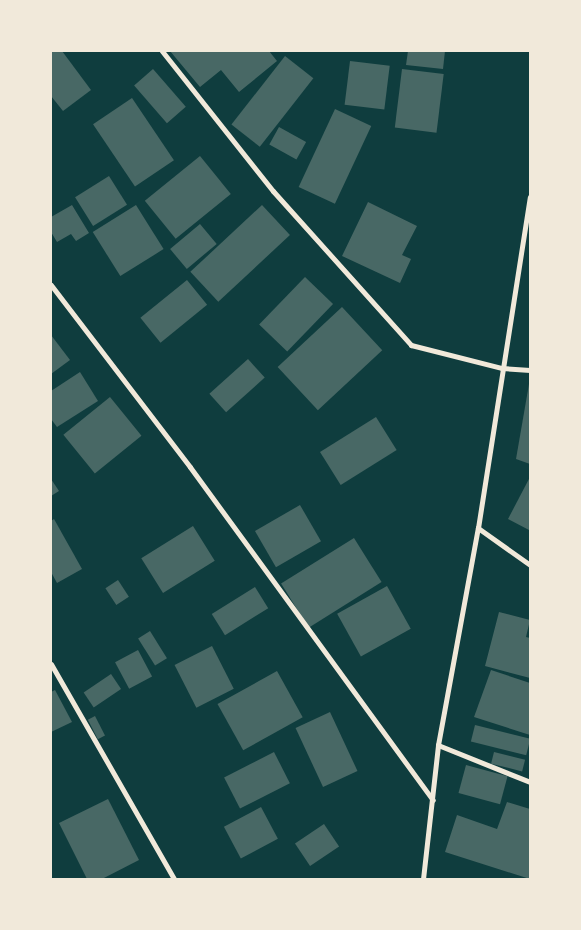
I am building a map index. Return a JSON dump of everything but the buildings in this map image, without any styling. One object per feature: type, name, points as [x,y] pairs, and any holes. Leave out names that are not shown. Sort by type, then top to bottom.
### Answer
[{"type":"street","points":[[162,51],[274,191],[411,345],[502,368],[530,370]]},
{"type":"street","points":[[424,879],[438,745],[478,528],[530,197]]},
{"type":"street","points":[[51,284],[190,467],[433,801]]},
{"type":"street","points":[[478,528],[530,565]]},
{"type":"street","points":[[51,664],[174,879]]},
{"type":"street","points":[[438,745],[530,782]]}]
